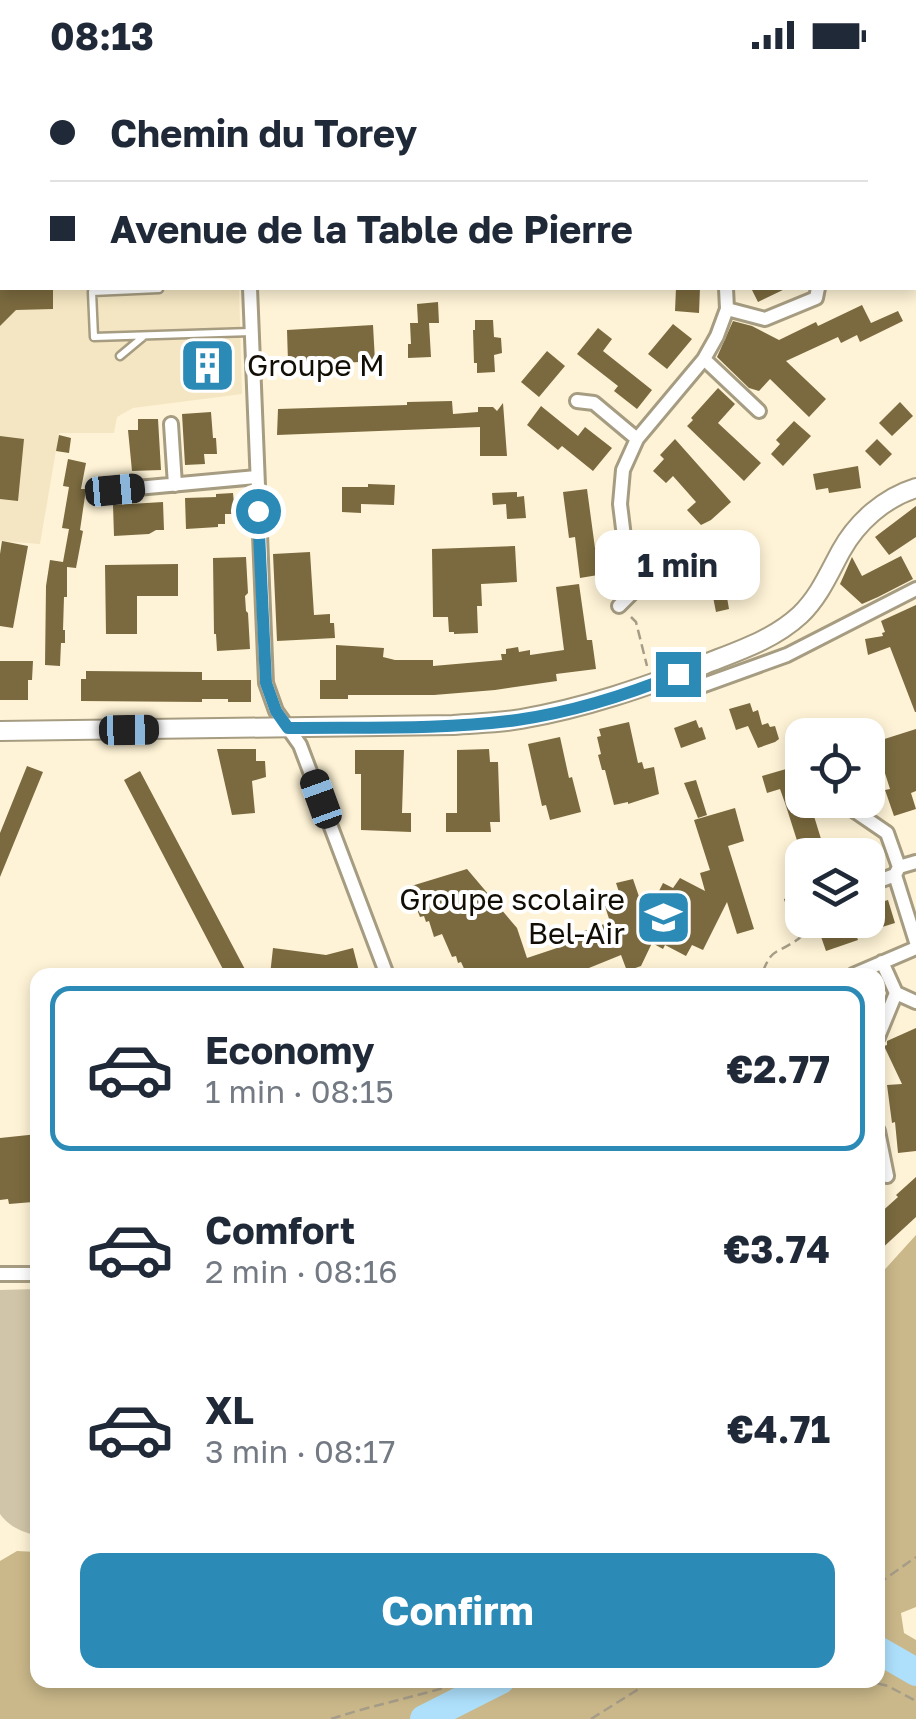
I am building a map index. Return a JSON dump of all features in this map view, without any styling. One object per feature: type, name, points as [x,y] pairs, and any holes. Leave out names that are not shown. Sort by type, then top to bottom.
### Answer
[{"type":"main road","points":[[0,731],[452,725],[518,720],[588,705],[652,685],[782,630],[802,614],[819,592],[844,545],[863,522],[884,502],[916,488]]},
{"type":"street","points":[[250,290],[266,683],[276,711],[308,765],[384,968]]},
{"type":"street","points":[[619,606],[631,594],[620,504],[622,470],[637,439],[704,359],[726,309],[726,290]]},
{"type":"street","points":[[726,309],[765,319],[816,298],[818,290]]},
{"type":"street","points":[[704,359],[758,412]]},
{"type":"street","points":[[577,400],[594,403],[637,439]]},
{"type":"street","points":[[171,424],[175,485]]},
{"type":"street","points":[[115,490],[257,477]]},
{"type":"street","points":[[652,685],[704,685],[804,647],[916,590]]},
{"type":"street","points":[[864,818],[887,833],[916,945],[869,968]]},
{"type":"street","points":[[885,876],[916,862]]},
{"type":"street","points":[[882,962],[885,968]]},
{"type":"street","points":[[885,969],[896,993],[916,1002]]},
{"type":"street","points":[[885,1020],[896,993]]},
{"type":"street","points":[[885,1170],[886,1176]]},
{"type":"street","points":[[0,1274],[30,1274]]},
{"type":"lane","points":[[160,290],[92,292],[94,338],[252,332]]},
{"type":"lane","points":[[120,356],[145,336]]},
{"type":"path","points":[[619,606],[636,622],[652,685]]},
{"type":"path","points":[[764,968],[777,950],[798,938]]},
{"type":"path","points":[[885,1579],[916,1557]]},
{"type":"path","points":[[885,1685],[916,1701]]},
{"type":"path","points":[[331,1719],[447,1688]]},
{"type":"path","points":[[591,1719],[640,1688]]},
{"type":"shaded area","points":[[0,290],[239,290],[242,394],[133,408],[117,417],[114,433],[59,433],[40,544],[0,541]]},
{"type":"shaded area","points":[[916,1235],[916,1607],[901,1613],[904,1633],[916,1640],[916,1719],[0,1719],[0,1561],[17,1551],[30,1552],[30,1688],[885,1688],[885,1269]]},
{"type":"shaded area","points":[[30,1289],[30,1534],[12,1526],[0,1514],[0,1290]]},
{"type":"building","points":[[0,290],[53,290],[53,309],[16,310],[0,326]]},
{"type":"building","points":[[676,290],[700,290],[699,313],[675,311]]},
{"type":"building","points":[[752,290],[783,290],[758,302]]},
{"type":"building","points":[[438,302],[439,323],[429,323],[431,357],[408,358],[410,323],[418,323],[417,304]]},
{"type":"building","points":[[862,305],[871,323],[898,311],[903,321],[860,342],[857,335],[841,343],[838,337],[786,361],[826,399],[809,417],[770,379],[759,391],[749,388],[717,357],[733,321],[779,340]]},
{"type":"building","points":[[475,320],[493,320],[494,337],[501,338],[502,353],[494,355],[495,372],[477,373]]},
{"type":"building","points":[[673,324],[692,339],[667,369],[648,354]]},
{"type":"building","points":[[373,325],[375,361],[288,362],[287,330]]},
{"type":"building","points":[[598,328],[612,339],[603,351],[652,390],[637,409],[614,391],[618,386],[577,354]]},
{"type":"building","name":"Groupe M","points":[[227,345],[232,381],[189,387],[184,351]]},
{"type":"building","points":[[547,351],[565,366],[539,397],[521,382]]},
{"type":"building","points":[[718,388],[735,404],[718,423],[761,463],[744,481],[687,426]]},
{"type":"building","points":[[452,401],[453,414],[478,412],[478,407],[493,407],[497,411],[503,403],[507,456],[480,456],[480,427],[277,435],[278,409]]},
{"type":"building","points":[[900,402],[913,416],[892,436],[879,423]]},
{"type":"building","points":[[541,406],[578,436],[585,427],[612,448],[593,471],[527,425]]},
{"type":"building","points":[[211,412],[217,454],[204,454],[205,464],[185,465],[182,414]]},
{"type":"building","points":[[138,419],[158,419],[161,470],[132,471],[128,430],[138,430]]},
{"type":"building","points":[[794,421],[811,436],[783,466],[771,454],[780,444],[776,440]]},
{"type":"building","points":[[59,435],[71,438],[69,453],[56,451]]},
{"type":"building","points":[[0,436],[24,439],[18,501],[0,499]]},
{"type":"building","points":[[675,439],[731,502],[701,525],[687,510],[696,502],[673,476],[666,483],[653,471],[664,459],[660,455]]},
{"type":"building","points":[[877,439],[892,454],[880,466],[865,451]]},
{"type":"building","points":[[68,459],[86,463],[81,489],[86,489],[80,530],[83,531],[76,568],[67,567],[65,643],[61,643],[60,666],[45,665],[50,560],[63,562],[69,529],[62,528],[69,487],[63,486]]},
{"type":"building","points":[[858,466],[861,488],[829,493],[828,488],[816,490],[813,474]]},
{"type":"building","points":[[395,485],[394,505],[361,504],[361,513],[342,512],[342,487]]},
{"type":"building","points":[[587,489],[595,548],[600,548],[604,574],[580,578],[575,537],[569,538],[563,492]]},
{"type":"building","points":[[517,492],[517,497],[524,496],[526,518],[507,519],[506,504],[493,505],[492,493]]},
{"type":"building","points":[[233,493],[235,514],[225,514],[225,524],[186,529],[185,498]]},
{"type":"building","points":[[163,502],[164,530],[114,536],[113,505]]},
{"type":"building","points":[[916,506],[916,537],[889,555],[875,537]]},
{"type":"building","points":[[2,541],[28,546],[13,628],[0,626]]},
{"type":"building","points":[[515,546],[517,582],[481,584],[478,633],[454,634],[449,632],[448,617],[433,617],[432,549]]},
{"type":"building","points":[[751,546],[758,561],[723,574],[729,609],[716,612],[713,597],[692,600],[686,569]]},
{"type":"building","points":[[310,552],[314,615],[330,614],[335,638],[277,641],[273,554]]},
{"type":"building","points":[[901,556],[913,579],[878,597],[862,604],[840,584],[852,557],[862,576]]},
{"type":"building","points":[[246,557],[250,649],[217,651],[213,558]]},
{"type":"building","points":[[178,564],[178,596],[137,596],[137,634],[106,634],[105,565]]},
{"type":"building","points":[[579,584],[587,640],[592,640],[596,669],[556,674],[557,681],[495,690],[320,699],[320,680],[336,680],[336,645],[384,648],[383,657],[433,660],[433,666],[502,660],[506,649],[518,647],[519,652],[530,650],[530,655],[564,650],[556,587]]},
{"type":"building","points":[[916,605],[915,712],[890,647],[868,655],[865,639],[883,636],[881,621]]},
{"type":"building","points":[[0,661],[33,661],[28,700],[0,700]]},
{"type":"building","points":[[86,671],[202,672],[202,680],[251,680],[251,702],[81,701],[81,679],[86,679]]},
{"type":"building","points":[[750,703],[753,712],[758,710],[762,725],[775,726],[779,739],[775,742],[758,748],[748,726],[736,730],[729,709]]},
{"type":"building","points":[[696,720],[706,739],[681,748],[674,728]]},
{"type":"building","points":[[629,722],[638,763],[642,762],[644,769],[654,767],[659,794],[614,805],[598,755],[601,754],[597,737],[601,736],[599,729]]},
{"type":"building","points":[[916,729],[916,791],[911,793],[916,809],[894,816],[885,790],[890,789],[885,773],[885,739]]},
{"type":"building","points":[[560,737],[581,812],[550,820],[546,805],[542,806],[528,744]]},
{"type":"building","points":[[217,749],[256,749],[256,761],[265,761],[266,777],[252,781],[255,813],[232,815]]},
{"type":"building","points":[[489,749],[490,762],[498,762],[500,822],[490,822],[491,832],[446,832],[446,813],[457,813],[457,750]]},
{"type":"building","points":[[355,750],[404,750],[402,813],[411,813],[411,832],[361,830],[361,774],[355,774]]},
{"type":"building","points":[[27,766],[43,772],[0,877],[0,833]]},
{"type":"building","points":[[785,769],[785,803],[780,789],[767,793],[762,776]]},
{"type":"building","points":[[140,771],[244,968],[222,968],[124,780]]},
{"type":"building","points":[[696,780],[707,815],[698,818],[684,783]]},
{"type":"building","points":[[735,808],[744,841],[728,846],[754,929],[737,934],[727,902],[703,950],[692,945],[686,956],[652,943],[641,966],[635,968],[626,968],[621,955],[589,968],[464,968],[456,956],[452,957],[442,934],[434,937],[429,921],[420,917],[408,887],[467,869],[517,928],[527,958],[578,941],[575,934],[610,922],[605,906],[622,901],[616,883],[633,879],[646,917],[663,883],[673,888],[680,878],[705,891],[700,873],[710,870],[694,820]]},
{"type":"building","points":[[790,818],[815,818],[821,838],[796,838]]},
{"type":"building","points":[[888,900],[895,923],[885,926]]},
{"type":"building","points":[[821,938],[858,940],[826,951]]},
{"type":"building","points":[[273,948],[326,955],[353,948],[358,968],[271,968]]},
{"type":"building","points":[[916,1028],[916,1151],[898,1153],[887,1085],[902,1084],[885,1048],[887,1041]]},
{"type":"building","points":[[30,1135],[30,1202],[9,1204],[8,1199],[0,1200],[0,1138]]},
{"type":"building","points":[[916,1177],[916,1217],[885,1246],[885,1209]]},
{"type":"waterway","points":[[885,1654],[916,1672]]},
{"type":"waterway","points":[[424,1719],[485,1688]]},
{"type":"place","name":"Groupe M","points":[[208,366]]},
{"type":"place","name":"Groupe scolaire Bel-Air","points":[[664,917]]},
{"type":"route","points":[[258,511],[266,683],[276,711],[288,728],[518,720],[588,705],[678,674]]}]
